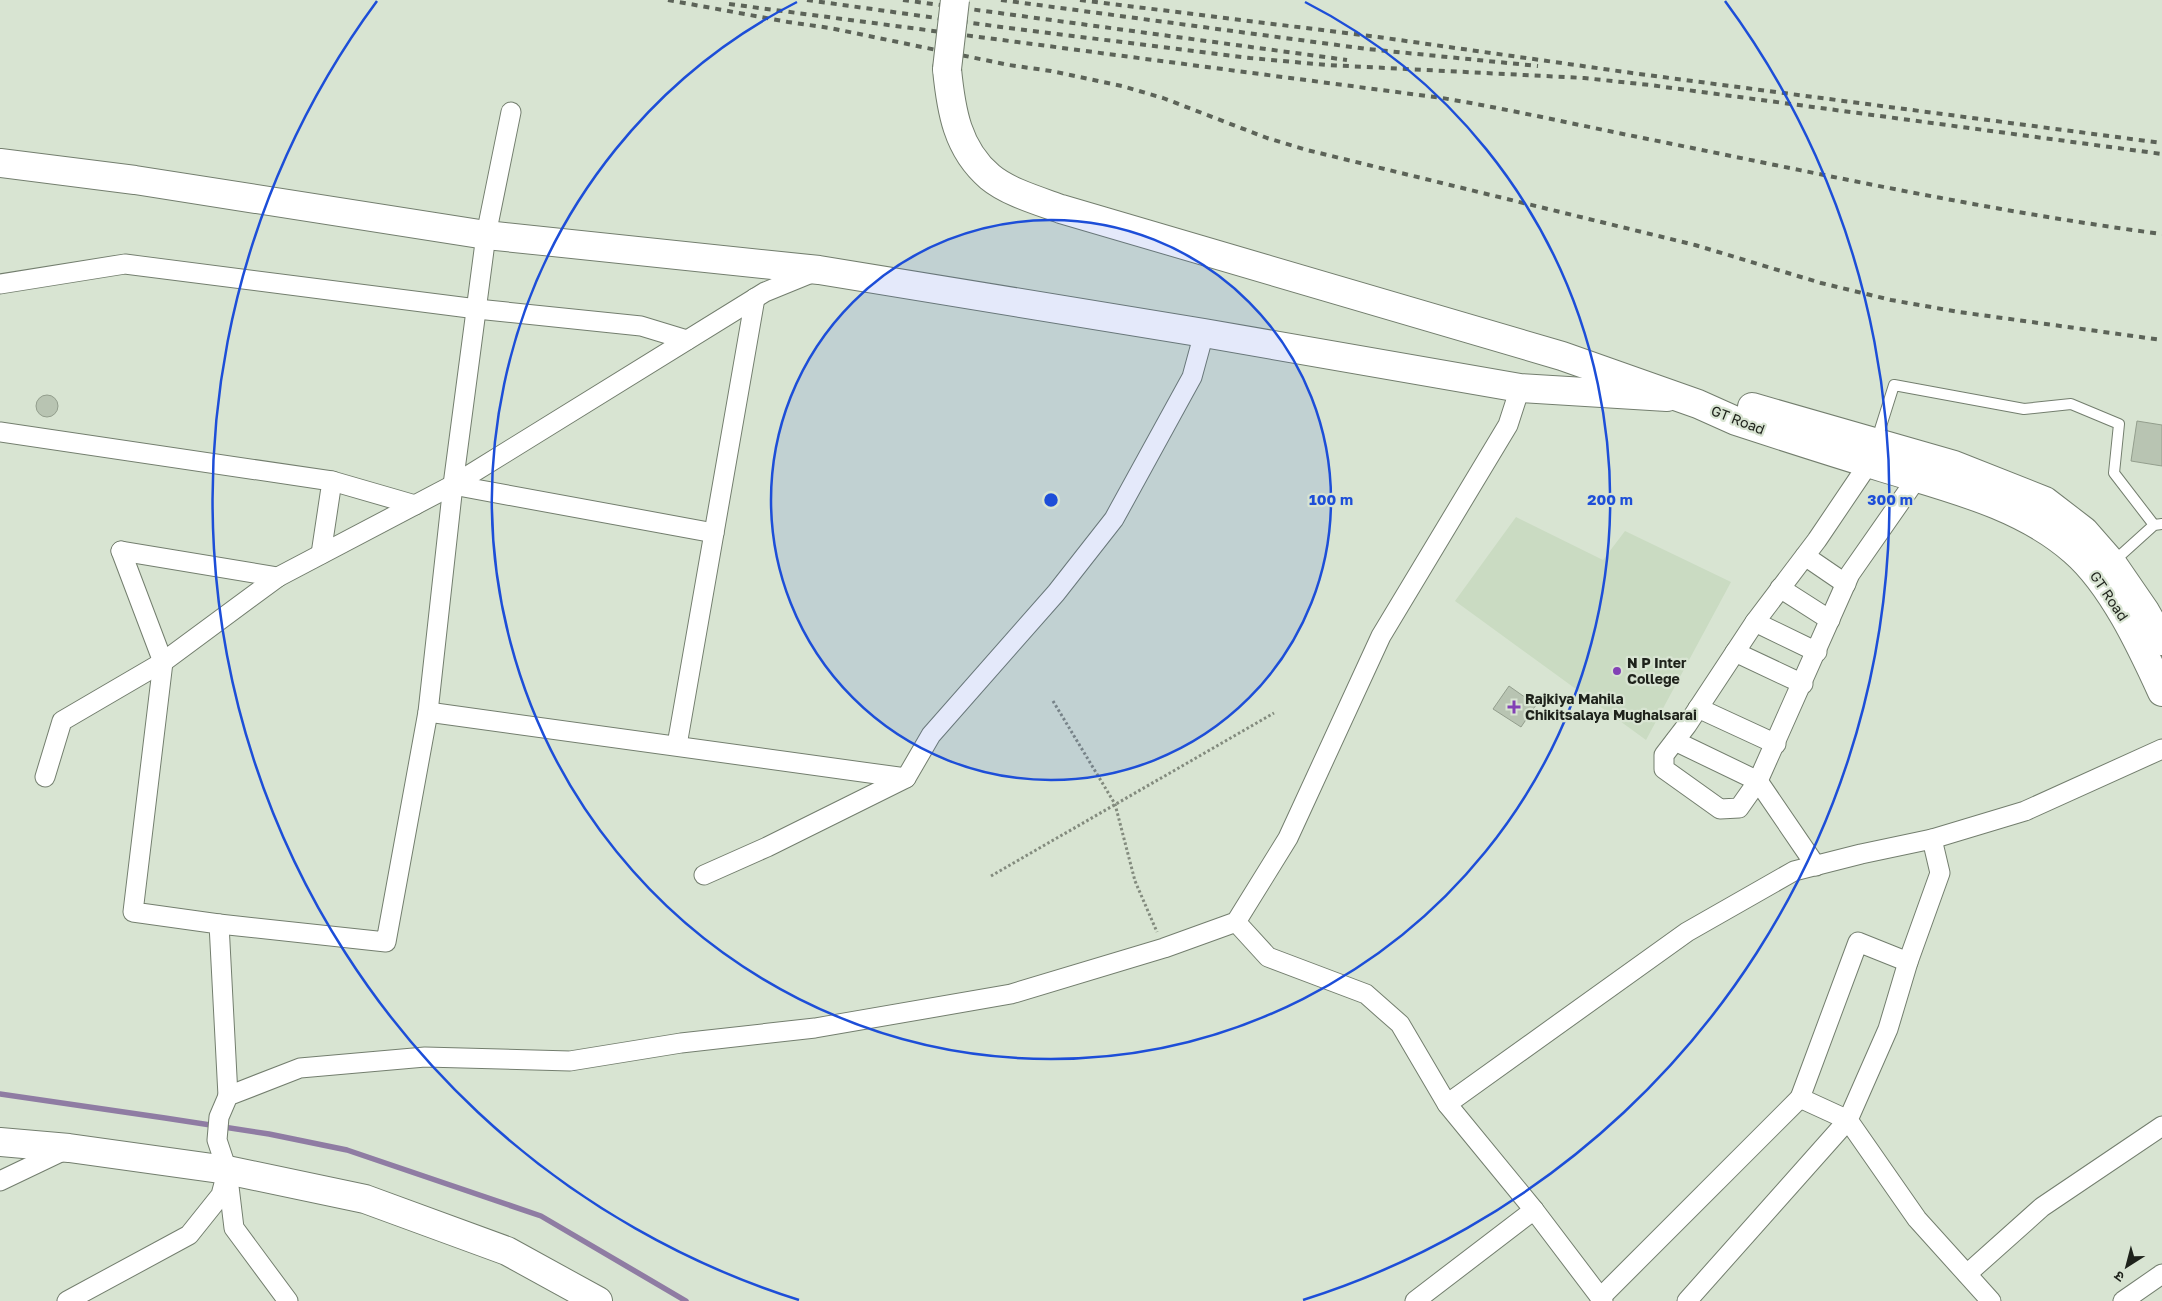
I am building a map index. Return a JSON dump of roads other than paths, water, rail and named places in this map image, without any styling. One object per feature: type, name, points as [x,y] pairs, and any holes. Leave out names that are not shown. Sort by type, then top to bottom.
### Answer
[{"type":"main road","name":"GT Road","points":[[955,0],[947,69],[950,104],[958,130],[969,155],[991,178],[1024,196],[1061,210],[1562,356],[1736,421],[1872,452],[1954,465],[2045,501],[2084,531],[2105,569],[2129,625],[2162,692]]},
{"type":"main road","points":[[0,163],[135,180],[486,235],[819,270],[1204,333],[1520,388],[1686,401]]},
{"type":"main road","name":"GT Road","points":[[1872,452],[1917,478],[1990,501],[2038,525],[2074,551],[2105,569],[2145,611],[2162,641]]},
{"type":"main road","points":[[0,1142],[69,1148],[228,1170],[365,1199],[507,1251],[598,1301]]},
{"type":"street","points":[[278,577],[122,551],[163,662],[133,912],[219,924],[386,942],[428,712],[453,485],[486,235],[511,112]]},
{"type":"street","points":[[0,284],[125,264],[477,310],[641,326],[687,340]]},
{"type":"street","points":[[45,777],[62,721],[163,662],[278,577],[453,485],[755,298],[819,270]]},
{"type":"street","points":[[677,745],[755,298]]},
{"type":"street","points":[[704,875],[768,847],[906,778],[931,735],[1056,593],[1114,519],[1192,376],[1204,333]]},
{"type":"street","points":[[228,1096],[300,1068],[425,1057],[570,1061],[681,1043],[815,1028],[1011,994],[1164,948],[1236,922],[1288,838],[1381,636],[1508,425],[1520,388]]},
{"type":"street","points":[[0,432],[332,481],[415,505]]},
{"type":"street","points":[[1872,452],[1805,556],[1755,622],[1698,708],[1664,755],[1664,769],[1720,809],[1738,808],[1758,781],[1803,684],[1850,574],[1917,478]]},
{"type":"street","points":[[321,554],[332,481]]},
{"type":"street","points":[[453,485],[714,533]]},
{"type":"street","points":[[1805,556],[1846,584]]},
{"type":"street","points":[[1780,588],[1830,620]]},
{"type":"street","points":[[1755,622],[1816,652]]},
{"type":"street","points":[[1735,652],[1803,684]]},
{"type":"street","points":[[1698,708],[1776,744]]},
{"type":"street","points":[[428,712],[906,778]]},
{"type":"street","points":[[1675,741],[1758,781],[1816,866]]},
{"type":"street","points":[[1448,1104],[1687,932],[1794,871],[1932,839],[2025,811],[2162,749]]},
{"type":"street","points":[[1687,1301],[1848,1120],[1888,1028],[1908,962],[1940,873],[1932,839]]},
{"type":"street","points":[[1236,922],[1268,957],[1366,994],[1400,1024],[1448,1104],[1534,1210],[1601,1299],[1800,1098],[1858,942],[1908,962]]},
{"type":"street","points":[[219,924],[228,1096],[218,1126],[217,1140],[228,1170],[234,1228],[288,1301]]},
{"type":"street","points":[[1800,1098],[1848,1120],[1917,1220],[1991,1301]]},
{"type":"street","points":[[1967,1274],[2042,1207],[2162,1126]]},
{"type":"street","points":[[0,1181],[69,1148]]},
{"type":"street","points":[[67,1301],[189,1234],[221,1195],[228,1170]]},
{"type":"street","points":[[1415,1301],[1534,1210]]},
{"type":"street","points":[[2123,1301],[2162,1274]]},
{"type":"lane","points":[[1872,452],[1894,385],[2024,409],[2071,404],[2119,424],[2114,473],[2158,524],[2105,569]]},
{"type":"waterway","points":[[0,1094],[269,1134],[347,1150],[541,1216],[686,1301]]},
{"type":"railway","points":[[668,0],[830,28],[1122,86],[1163,98],[1267,138],[1307,150],[1695,245],[1821,283],[1891,300],[1959,312],[2162,340]]},
{"type":"railway","points":[[807,0],[1001,27],[1250,58],[1327,65],[1584,78],[1650,85],[2162,154]]},
{"type":"railway","points":[[903,0],[1347,60]]},
{"type":"railway","points":[[1001,0],[1367,49],[1538,66]]},
{"type":"railway","points":[[1080,0],[1378,37],[1632,73],[2162,143]]},
{"type":"railway","points":[[729,4],[1442,98],[1965,202],[2096,225],[2162,234]]},
{"type":"place","name":"N P Inter College","points":[[1617,671]]},
{"type":"place","name":"Rajkiya Mahila Chikitsalaya Mughalsarai","points":[[1514,707]]}]
